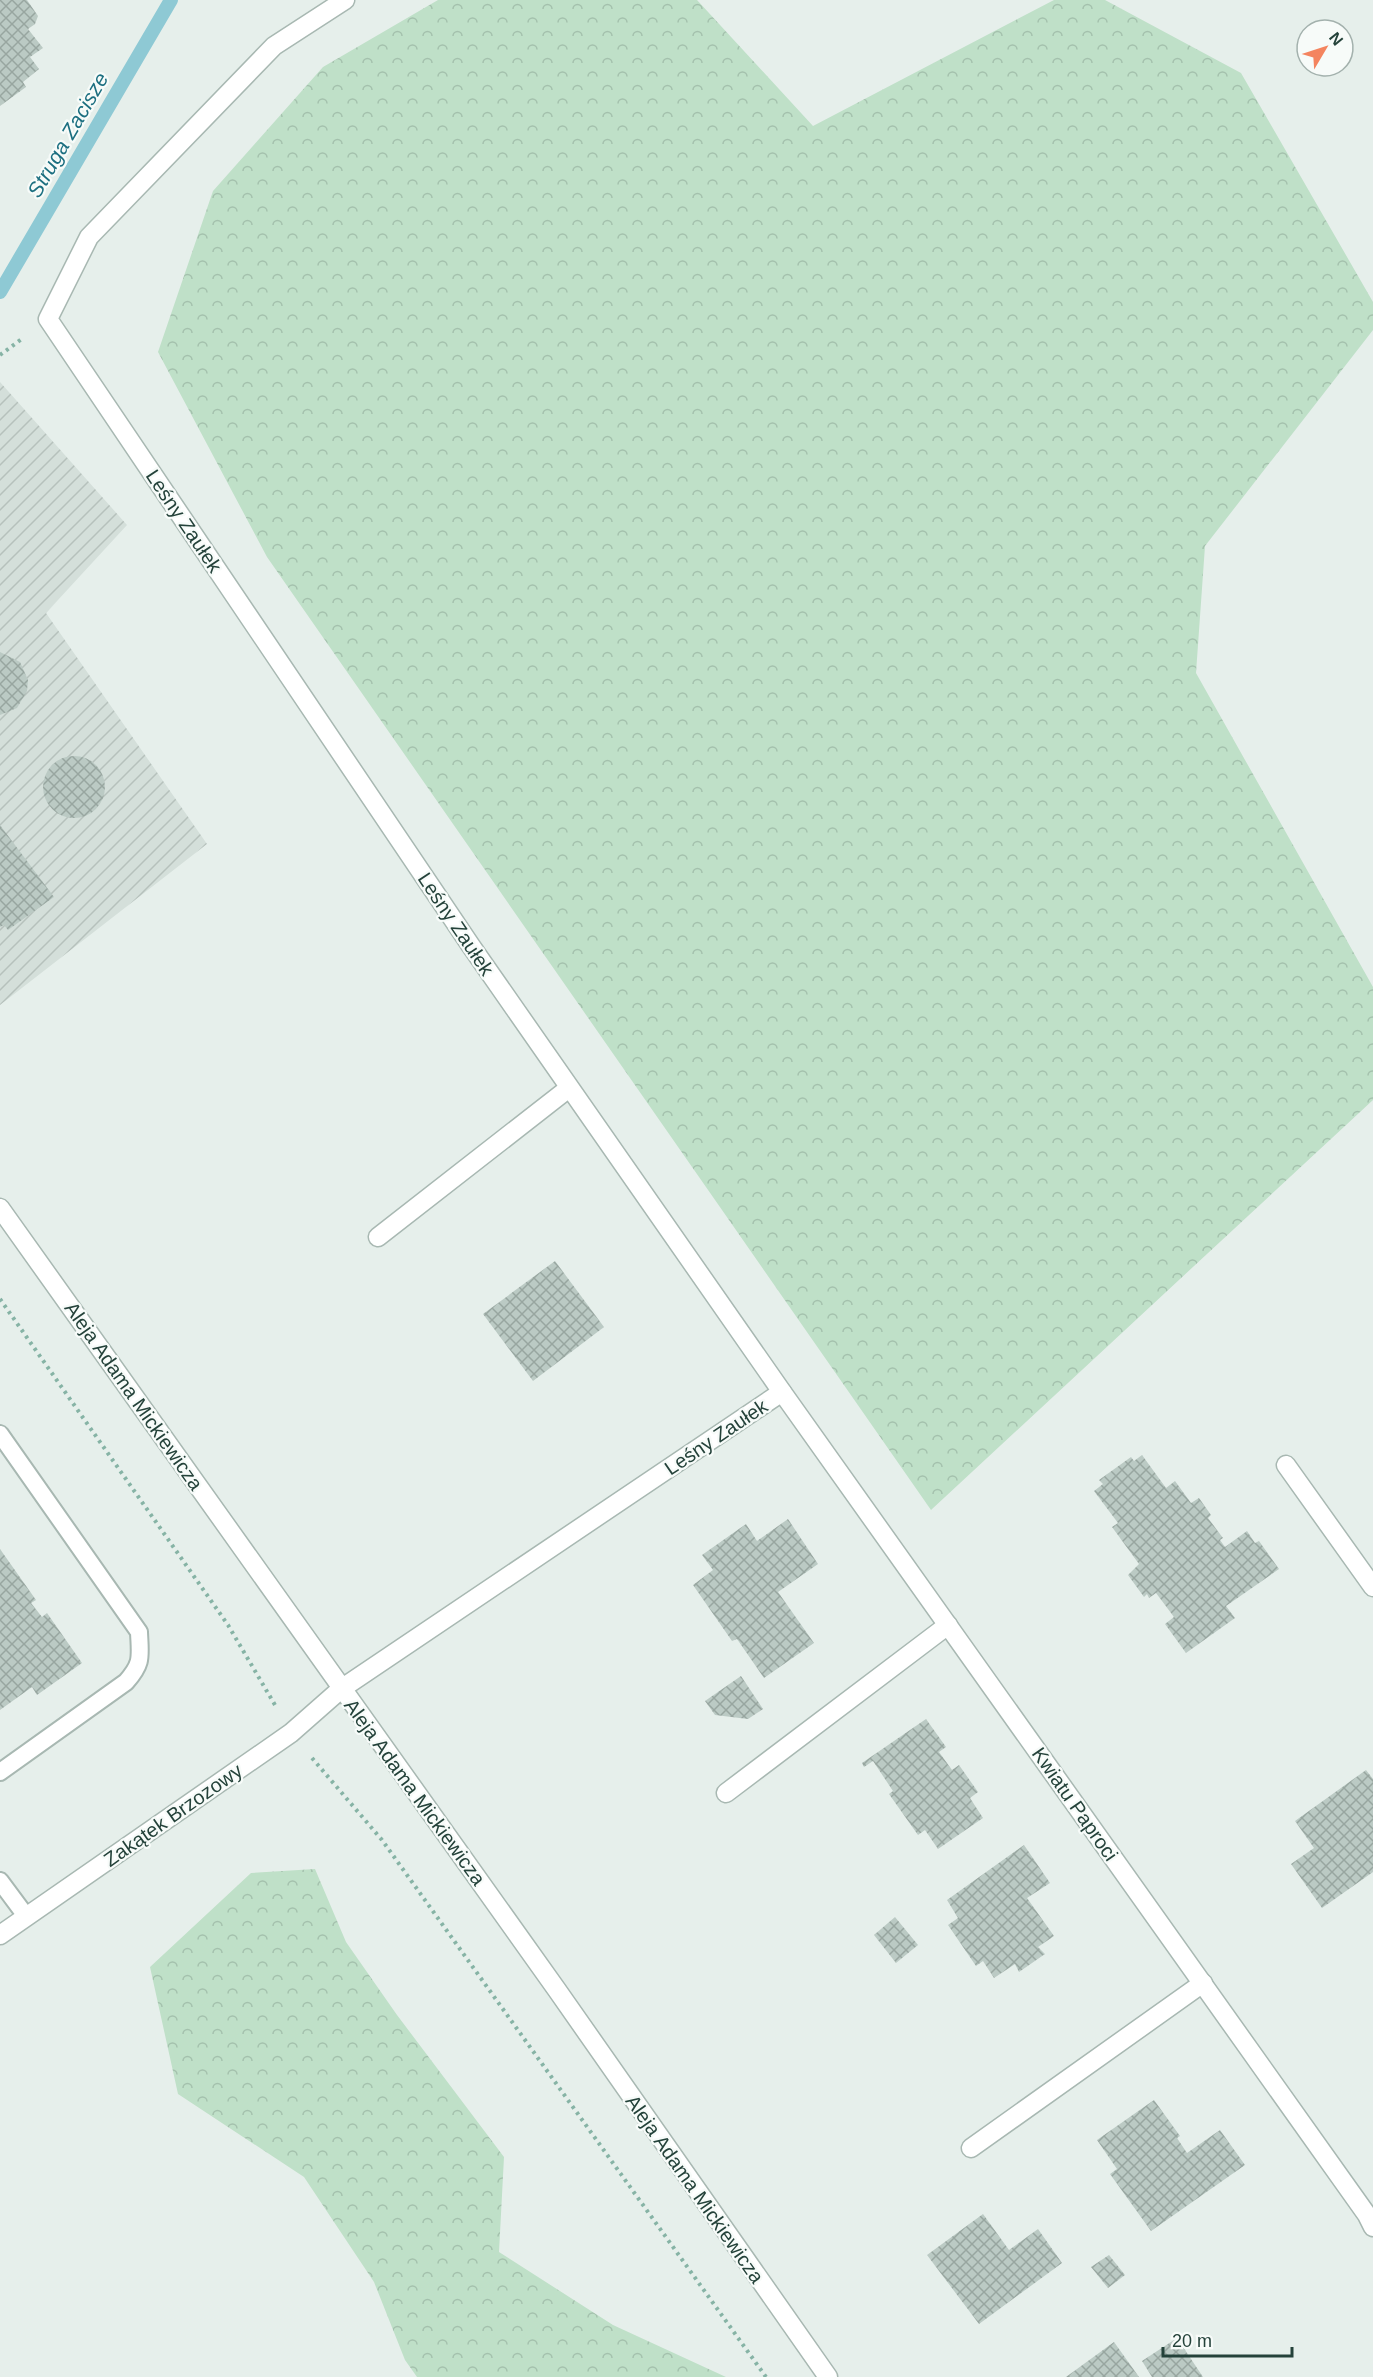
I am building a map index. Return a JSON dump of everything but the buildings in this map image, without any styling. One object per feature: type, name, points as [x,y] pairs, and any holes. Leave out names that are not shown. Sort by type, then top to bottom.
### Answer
[{"type":"street","name":"Leśny Zaułek","points":[[341,1689],[782,1392],[471,946],[48,319],[89,237],[274,46],[345,0]]},
{"type":"street","points":[[378,1237],[569,1088]]},
{"type":"street","name":"Aleja Adama Mickiewicza","points":[[0,1208],[828,2377]]},
{"type":"street","name":"Kwiatu Paproci","points":[[782,1392],[1203,1983],[1373,2227]]},
{"type":"street","points":[[1286,1465],[1373,1587]]},
{"type":"street","points":[[726,1792],[948,1625]]},
{"type":"street","name":"Zakątek Brzozowy","points":[[0,1935],[291,1733],[341,1689]]},
{"type":"street","points":[[972,2148],[1203,1983]]},
{"type":"lane","points":[[0,1434],[139,1632],[140,1648],[139,1668],[126,1682],[0,1772]]},
{"type":"lane","points":[[0,1881],[26,1916]]},
{"type":"path","points":[[0,1299],[228,1625],[291,1733],[382,1840],[766,2377]]},
{"type":"shaded area","points":[[0,382],[127,525],[46,613],[207,844],[0,1005]]},
{"type":"green space","points":[[438,0],[697,0],[813,126],[1054,0],[1105,0],[1241,73],[1373,302],[1373,330],[1205,546],[1196,673],[1373,987],[1373,1100],[931,1510],[267,557],[158,352],[213,191],[323,67]]},
{"type":"green space","points":[[315,1869],[346,1942],[397,2015],[504,2157],[499,2252],[613,2325],[726,2377],[417,2377],[405,2360],[374,2282],[304,2177],[178,2094],[150,1967],[251,1873]]},
{"type":"waterway","name":"Struga Zacisze","points":[[0,292],[171,0]]}]
